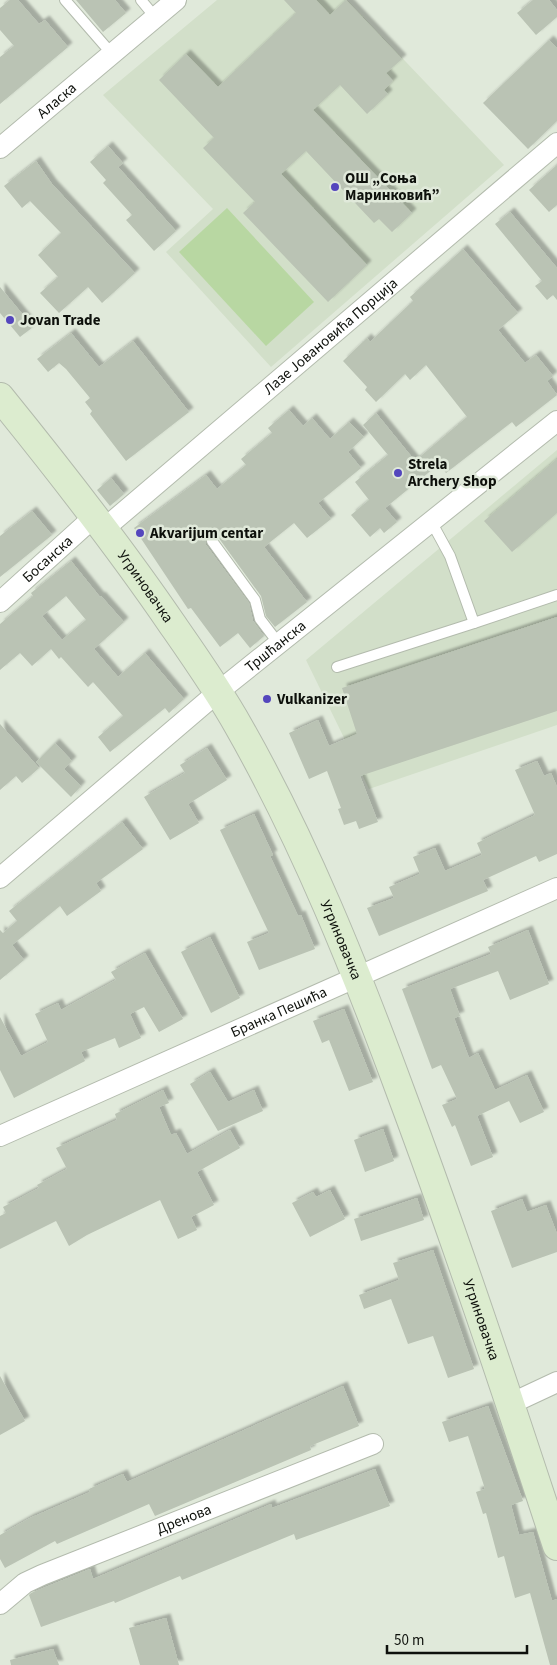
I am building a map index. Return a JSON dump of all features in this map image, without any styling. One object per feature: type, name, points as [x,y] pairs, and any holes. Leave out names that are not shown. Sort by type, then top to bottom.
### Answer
[{"type":"main road","name":"Угриновачка","points":[[0,397],[100,522],[218,692],[276,798],[357,976],[456,1243],[557,1546]]},
{"type":"street","name":"Аласка","points":[[0,148],[176,0]]},
{"type":"street","name":"Лазе Јовановића Порција","points":[[100,522],[557,143]]},
{"type":"street","name":"Тршћанска","points":[[0,878],[218,692],[432,523],[557,421]]},
{"type":"street","name":"Босанска","points":[[0,602],[100,522]]},
{"type":"street","name":"Бранка Пешића","points":[[0,1136],[557,888]]},
{"type":"street","points":[[510,1404],[557,1382]]},
{"type":"street","name":"Дренова","points":[[0,1604],[25,1583],[42,1575],[374,1444]]},
{"type":"lane","points":[[65,0],[112,54]]},
{"type":"lane","points":[[141,0],[155,17]]},
{"type":"lane","points":[[432,523],[450,556],[474,623]]},
{"type":"lane","points":[[212,541],[255,600],[260,619],[279,644]]},
{"type":"lane","points":[[337,667],[557,595]]},
{"type":"shaded area","name":"ОШ „Соња Маринковић”","points":[[217,0],[347,0],[504,165],[271,367],[166,252],[213,209],[103,95]]},
{"type":"shaded area","points":[[557,450],[557,725],[369,789],[306,660]]},
{"type":"green space","points":[[227,208],[314,302],[266,346],[179,252]]},
{"type":"building","points":[[10,0],[18,0],[39,24],[45,20],[68,47],[0,104],[0,57],[14,46],[0,30],[0,8]]},
{"type":"building","points":[[76,0],[115,0],[126,13],[103,32]]},
{"type":"building","points":[[284,0],[316,0],[330,15],[346,0],[402,59],[386,73],[393,81],[384,90],[388,94],[367,114],[340,85],[313,110],[412,213],[392,232],[379,219],[374,223],[306,151],[281,174],[367,265],[328,302],[243,213],[255,202],[203,148],[214,138],[159,80],[186,54],[218,87],[296,13]]},
{"type":"building","points":[[533,0],[549,0],[557,10],[557,17],[536,35],[517,13]]},
{"type":"building","points":[[549,40],[557,48],[557,121],[528,149],[483,103]]},
{"type":"building","points":[[108,146],[123,163],[118,167],[176,231],[154,251],[126,220],[132,215],[103,183],[106,180],[90,162]]},
{"type":"building","points":[[36,161],[52,184],[135,273],[102,303],[88,287],[59,313],[40,293],[58,277],[38,255],[61,233],[30,201],[22,208],[4,186]]},
{"type":"building","points":[[557,165],[557,205],[549,212],[529,190]]},
{"type":"building","points":[[510,212],[557,268],[557,300],[553,295],[547,300],[535,286],[542,281],[495,224]]},
{"type":"building","points":[[463,249],[518,313],[498,330],[525,363],[536,355],[553,376],[547,381],[557,395],[516,427],[512,422],[446,473],[439,464],[385,508],[397,522],[384,533],[380,528],[370,537],[351,515],[369,500],[355,482],[388,455],[363,425],[376,413],[415,461],[467,417],[426,365],[410,380],[405,374],[376,402],[365,390],[367,387],[343,361],[367,338],[370,342],[413,301],[410,297]]},
{"type":"building","points":[[0,287],[33,327],[20,337],[0,313]]},
{"type":"building","points":[[71,333],[99,367],[133,341],[189,412],[126,461],[90,414],[92,411],[85,402],[90,398],[66,369],[59,363],[48,372],[37,359]]},
{"type":"building","points":[[289,410],[303,426],[312,418],[330,439],[349,422],[364,437],[348,452],[361,468],[318,503],[331,519],[307,538],[294,523],[264,547],[307,602],[275,627],[266,616],[261,596],[218,537],[212,534],[206,538],[206,545],[249,603],[253,621],[264,636],[250,648],[238,633],[220,647],[191,608],[188,609],[134,528],[206,475],[217,489],[246,465],[241,459],[272,433],[268,428]]},
{"type":"building","points":[[557,459],[557,513],[512,552],[484,521]]},
{"type":"building","points":[[111,478],[124,494],[110,506],[97,490]]},
{"type":"building","points":[[32,511],[52,535],[0,577],[0,536]]},
{"type":"building","points":[[71,561],[100,597],[124,622],[94,649],[118,677],[145,653],[184,699],[169,713],[165,708],[110,752],[98,737],[123,716],[93,682],[88,687],[61,657],[59,659],[51,649],[32,666],[20,653],[0,670],[0,624],[33,596],[31,593]],"holes":[[[66,596],[86,620],[62,640],[42,616]]]},
{"type":"building","points":[[557,617],[557,711],[360,776],[378,822],[359,829],[356,821],[344,825],[338,809],[341,808],[327,771],[309,779],[289,733],[318,720],[329,746],[357,734],[342,688]]},
{"type":"building","points":[[0,724],[39,768],[22,783],[16,776],[0,790]]},
{"type":"building","points":[[55,743],[72,761],[64,769],[81,786],[71,797],[36,762]]},
{"type":"building","points":[[207,748],[227,780],[188,804],[199,823],[170,840],[144,797],[185,773],[180,765]]},
{"type":"building","points":[[537,761],[544,776],[551,773],[557,787],[557,854],[539,862],[536,856],[483,880],[488,891],[379,936],[367,908],[394,898],[389,887],[420,874],[413,857],[435,848],[445,871],[482,855],[477,843],[535,815],[515,770]]},
{"type":"building","points":[[254,814],[273,855],[270,856],[298,916],[301,915],[315,949],[259,970],[247,942],[269,933],[220,830]]},
{"type":"building","points":[[122,822],[143,849],[96,883],[101,891],[67,916],[60,906],[12,945],[24,960],[0,980],[0,930],[3,933],[17,921],[9,911]]},
{"type":"building","points":[[528,930],[549,984],[510,1000],[498,971],[450,989],[460,1016],[454,1018],[469,1058],[478,1053],[495,1090],[527,1075],[544,1112],[520,1123],[509,1101],[477,1116],[493,1157],[471,1166],[455,1125],[452,1127],[442,1105],[457,1099],[441,1065],[432,1069],[402,989],[491,954],[488,947]]},
{"type":"building","points":[[210,937],[240,998],[211,1013],[181,952]]},
{"type":"building","points":[[145,953],[183,1019],[159,1032],[144,1007],[130,1014],[141,1038],[119,1048],[115,1038],[81,1052],[85,1061],[14,1098],[0,1070],[0,1017],[21,1056],[48,1042],[35,1014],[58,1003],[61,1010],[116,980],[111,972]]},
{"type":"building","points":[[344,1009],[373,1082],[349,1091],[329,1040],[322,1043],[313,1021]]},
{"type":"building","points":[[210,1072],[228,1102],[254,1090],[263,1111],[218,1131],[190,1084]]},
{"type":"building","points":[[163,1090],[169,1103],[159,1107],[171,1135],[176,1133],[187,1154],[230,1130],[240,1148],[197,1172],[214,1205],[191,1217],[197,1230],[178,1239],[160,1200],[87,1235],[69,1246],[56,1221],[0,1249],[0,1216],[6,1213],[3,1207],[39,1188],[37,1185],[67,1169],[56,1148],[117,1120],[115,1114]]},
{"type":"building","points":[[383,1129],[394,1161],[365,1172],[354,1140]]},
{"type":"building","points":[[330,1190],[345,1219],[310,1237],[292,1203],[313,1192],[316,1197]]},
{"type":"building","points":[[417,1198],[424,1220],[361,1241],[354,1219]]},
{"type":"building","points":[[522,1199],[527,1212],[546,1205],[557,1234],[557,1252],[512,1268],[491,1211]]},
{"type":"building","points":[[433,1250],[474,1369],[448,1378],[433,1336],[408,1344],[391,1299],[364,1309],[359,1295],[399,1280],[393,1263]]},
{"type":"building","points":[[0,1376],[25,1421],[0,1435]]},
{"type":"building","points":[[343,1386],[359,1426],[310,1446],[311,1450],[155,1516],[149,1504],[57,1544],[55,1541],[5,1568],[0,1559],[0,1535],[30,1518],[90,1492],[89,1489],[123,1474],[127,1482]]},
{"type":"building","points":[[488,1406],[523,1501],[511,1505],[519,1535],[533,1532],[552,1601],[557,1599],[557,1665],[550,1665],[530,1593],[515,1598],[504,1556],[498,1558],[486,1513],[483,1514],[476,1492],[485,1489],[468,1436],[449,1442],[442,1422]]},
{"type":"building","points":[[375,1469],[390,1506],[296,1540],[294,1534],[182,1580],[180,1576],[115,1603],[114,1601],[41,1627],[29,1595],[31,1593],[90,1569],[93,1579],[271,1504],[272,1508]]},
{"type":"building","points":[[166,1618],[179,1665],[140,1665],[129,1628]]},
{"type":"building","points":[[53,1649],[59,1665],[11,1665],[10,1660]]},
{"type":"place","name":"ОШ „Соња Маринковић”","points":[[335,187]]},
{"type":"place","name":"Jovan Trade","points":[[10,320]]},
{"type":"place","name":"Strela Archery Shop","points":[[398,473]]},
{"type":"place","name":"Akvarijum centar","points":[[140,533]]},
{"type":"place","name":"Vulkanizer","points":[[267,699]]}]
